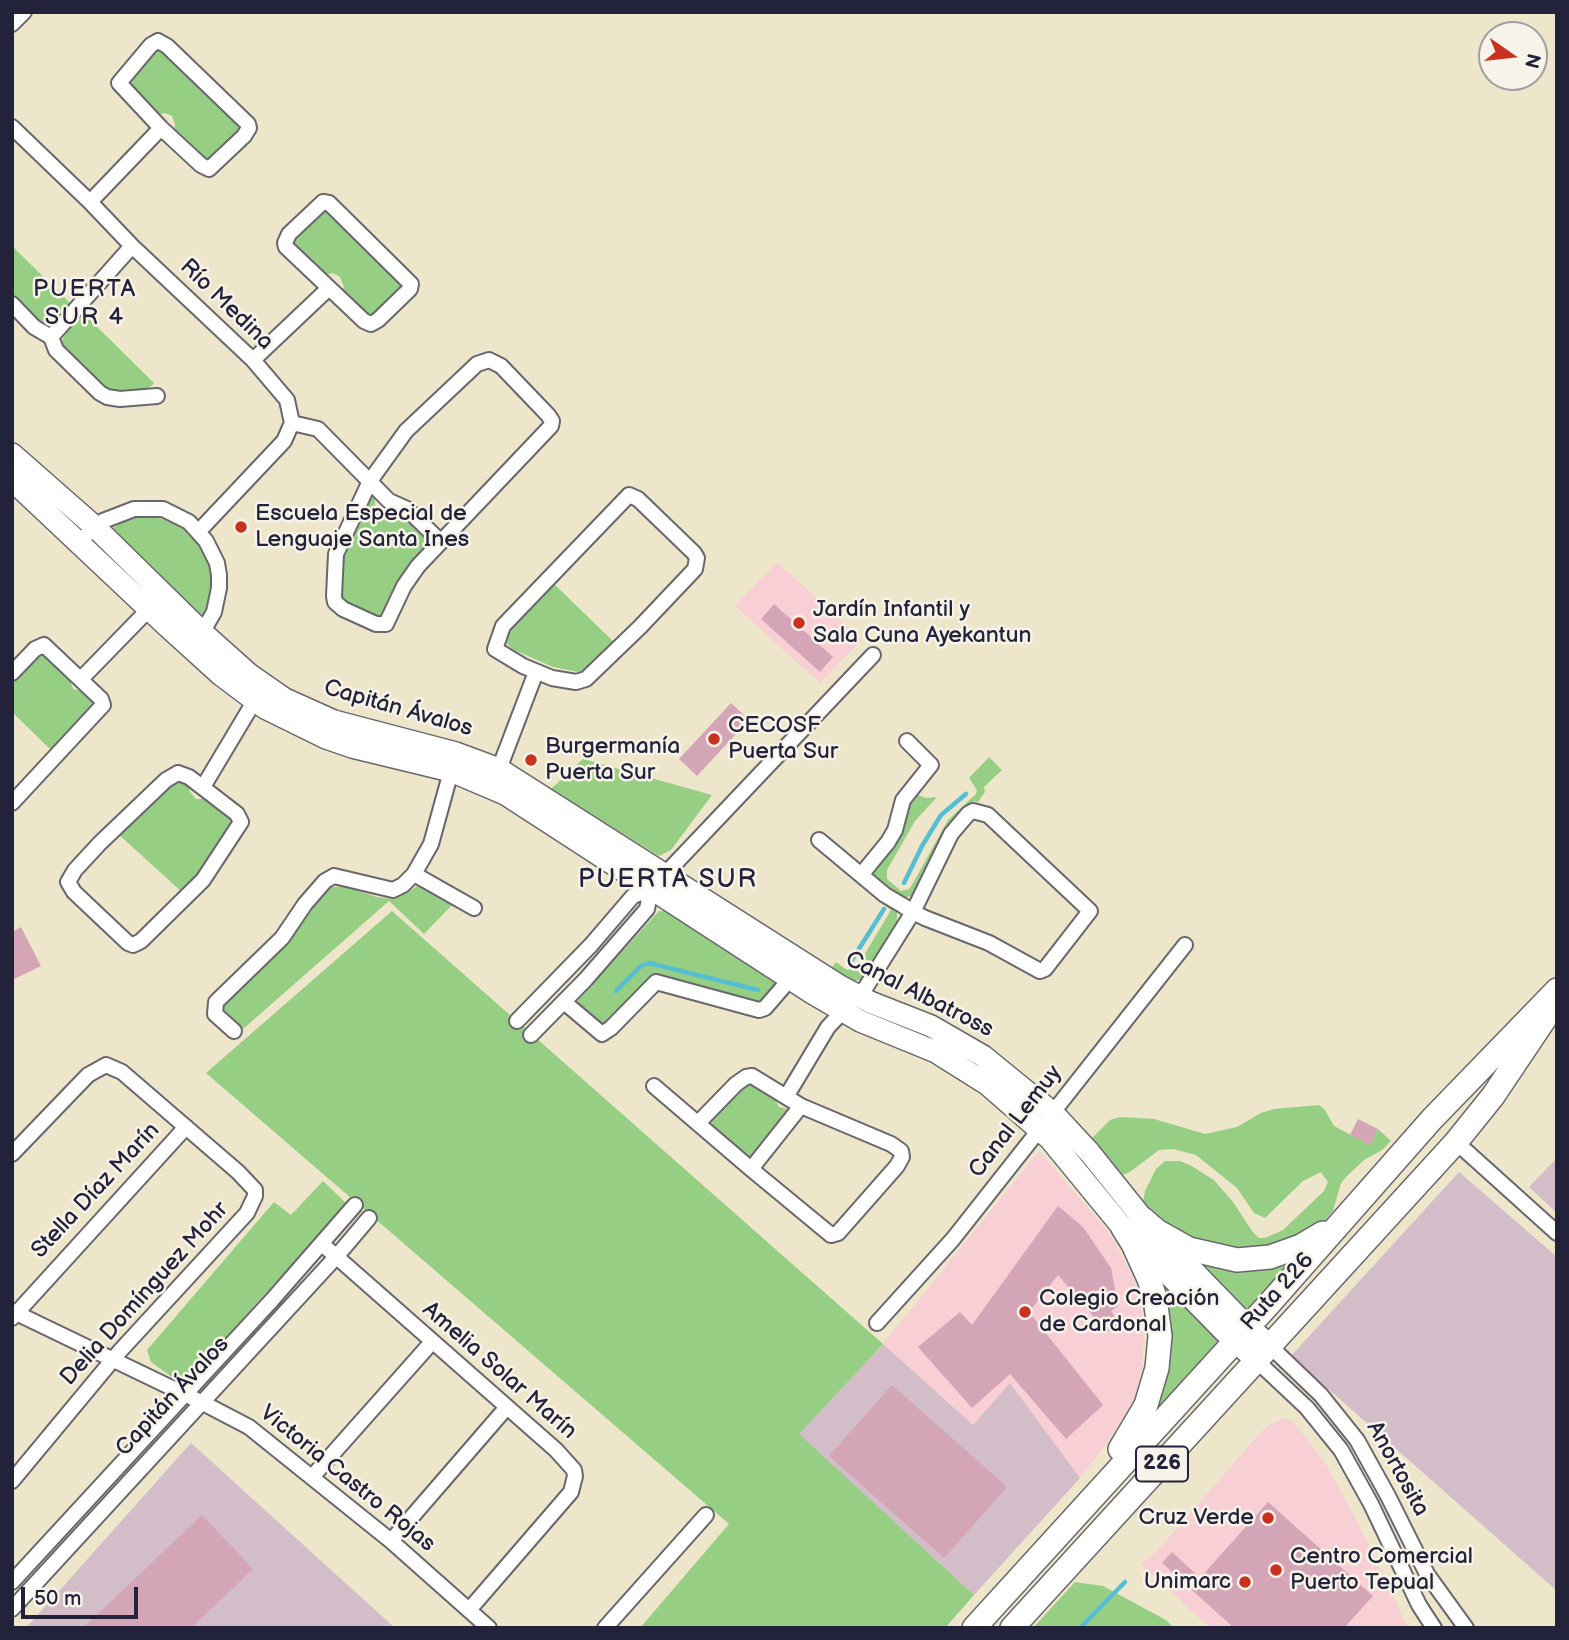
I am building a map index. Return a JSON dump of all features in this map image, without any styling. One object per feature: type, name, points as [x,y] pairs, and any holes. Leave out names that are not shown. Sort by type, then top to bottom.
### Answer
[{"type":"main road","name":"Ruta 226","points":[[974,1628],[1236,1329],[1557,990]]},
{"type":"main road","name":"Ruta 226","points":[[1012,1628],[1456,1143],[1493,1096],[1557,1001]]},
{"type":"main road","points":[[1133,1223],[1157,1231],[1188,1249],[1223,1258],[1245,1260],[1270,1257],[1301,1246],[1318,1237],[1347,1214]]},
{"type":"main road","points":[[1085,1504],[1142,1416],[1153,1387],[1159,1356],[1160,1327],[1155,1298],[1133,1223]]},
{"type":"street","points":[[12,24],[24,12]]},
{"type":"street","points":[[158,41],[167,46],[249,128],[209,169],[201,165],[161,128],[119,83],[151,45],[158,41]]},
{"type":"street","name":"Río Medina","points":[[12,127],[132,246],[253,360],[281,391],[290,408],[292,423]]},
{"type":"street","points":[[90,202],[161,128]]},
{"type":"street","points":[[323,202],[330,203],[411,284],[410,289],[371,324],[364,321],[329,288],[288,250],[285,243],[289,234],[323,202]]},
{"type":"street","points":[[51,337],[132,246]]},
{"type":"street","points":[[253,360],[329,288]]},
{"type":"street","points":[[12,304],[34,327],[51,337],[56,349],[100,393],[107,397],[132,399],[157,396]]},
{"type":"street","points":[[489,360],[501,366],[548,415],[552,424],[410,576],[386,624],[376,624],[335,602],[336,552],[370,481],[405,431],[477,364],[489,360]]},
{"type":"street","points":[[199,531],[284,441],[292,423],[318,429],[389,501],[407,509],[440,541]]},
{"type":"street","name":"Capitán Ávalos","points":[[12,454],[19,482],[78,542],[156,602],[259,693],[285,699],[334,721],[495,778],[658,881]]},
{"type":"street","name":"Capitán Ávalos","points":[[19,482],[95,527],[156,602]]},
{"type":"street","points":[[634,496],[694,553],[697,558],[695,569],[590,677],[576,682],[536,672],[495,649],[500,631],[625,497],[634,496]]},
{"type":"street","points":[[78,542],[114,515],[134,509],[146,508],[177,514],[199,531],[212,552],[219,575],[218,600],[214,612],[197,640]]},
{"type":"street","points":[[81,679],[156,602]]},
{"type":"street","points":[[12,673],[35,649],[44,645],[103,702],[102,708],[12,803]]},
{"type":"street","points":[[517,1021],[633,896],[658,881],[873,655]]},
{"type":"street","points":[[495,778],[536,672]]},
{"type":"street","points":[[203,787],[259,693]]},
{"type":"street","points":[[861,875],[888,842],[895,830],[903,800],[931,765],[907,741]]},
{"type":"street","points":[[234,1031],[215,1014],[215,1004],[282,938],[308,901],[329,878],[334,876],[393,890],[403,886],[414,874],[431,844],[453,762]]},
{"type":"street","points":[[172,775],[184,775],[203,787],[237,814],[241,819],[239,825],[203,880],[141,941],[133,945],[128,943],[69,887],[70,876],[172,775]]},
{"type":"street","points":[[786,1097],[828,1027],[850,1004],[913,912],[951,834],[973,811],[988,815],[1090,911],[1042,971],[989,943],[913,912],[885,895],[819,840]]},
{"type":"street","points":[[414,874],[474,908]]},
{"type":"street","points":[[531,1035],[647,909],[658,881]]},
{"type":"street","name":"Canal Albatross","points":[[658,881],[790,979],[850,1004],[931,1026],[965,1044],[1011,1077],[1046,1121],[1075,1168],[1133,1223],[1236,1329]]},
{"type":"street","name":"Canal Albatross","points":[[658,881],[850,1004]]},
{"type":"street","name":"Canal Lemuy","points":[[877,1322],[953,1239],[1185,945]]},
{"type":"street","points":[[564,1002],[602,1034],[656,982],[759,1010],[765,1008],[790,979]]},
{"type":"street","name":"Delia Domínguez Mohr","points":[[12,1154],[82,1080],[106,1065],[122,1072],[255,1190],[253,1205],[112,1360],[12,1482]]},
{"type":"street","points":[[654,1086],[751,1170],[833,1236],[901,1160],[901,1151],[891,1144],[802,1106],[750,1076],[736,1084],[698,1123]]},
{"type":"street","points":[[751,1170],[802,1106]]},
{"type":"street","name":"Stella Díaz Marín","points":[[14,1314],[186,1127]]},
{"type":"street","points":[[1456,1143],[1557,1233]]},
{"type":"street","name":"Capitán Ávalos","points":[[12,1582],[186,1394],[355,1205]]},
{"type":"street","name":"Capitán Ávalos","points":[[12,1609],[203,1403],[369,1218]]},
{"type":"street","name":"Amelia Solar Marín","points":[[322,1244],[570,1464],[575,1476],[570,1492],[468,1610]]},
{"type":"street","name":"Victoria Castro Rojas","points":[[14,1314],[186,1394],[249,1427],[391,1541],[489,1628]]},
{"type":"street","points":[[1236,1329],[1264,1353]]},
{"type":"street","points":[[312,1477],[432,1342]]},
{"type":"street","name":"Anortosita","points":[[1264,1353],[1341,1450],[1371,1504],[1419,1605],[1434,1628]]},
{"type":"street","name":"Anortosita","points":[[1264,1353],[1321,1395],[1357,1440],[1427,1574],[1466,1628]]},
{"type":"street","points":[[391,1541],[507,1407]]},
{"type":"street","points":[[605,1628],[706,1515]]},
{"type":"shaded area","name":"Jardín Infantil y Sala Cuna Ayekantun","points":[[777,562],[862,640],[820,683],[735,606]]},
{"type":"shaded area","name":"Colegio Creación de Cardonal","points":[[1039,1151],[1110,1234],[1138,1287],[1144,1337],[1142,1369],[1134,1398],[1108,1442],[1080,1478],[1010,1383],[973,1425],[883,1344]]},
{"type":"shaded area","points":[[1557,1158],[1557,1213],[1529,1187]]},
{"type":"shaded area","points":[[1459,1172],[1557,1257],[1557,1591],[1291,1356]]},
{"type":"shaded area","points":[[883,1344],[973,1425],[1010,1383],[1080,1478],[974,1595],[798,1434]]},
{"type":"shaded area","points":[[1285,1418],[1294,1422],[1325,1463],[1356,1519],[1408,1628],[1210,1628],[1141,1564],[1158,1550],[1261,1432]]},
{"type":"shaded area","points":[[191,1443],[395,1628],[26,1628]]},
{"type":"green space","points":[[158,46],[240,121],[242,128],[209,164],[174,132],[172,116],[165,113],[156,115],[127,86],[126,78]]},
{"type":"green space","points":[[324,208],[405,286],[371,319],[341,294],[344,287],[340,277],[333,273],[322,276],[294,246],[293,240]]},
{"type":"green space","points":[[12,246],[70,303],[56,321],[38,324],[12,297]]},
{"type":"green space","points":[[82,312],[154,383],[145,392],[111,394],[60,345],[69,326]]},
{"type":"green space","points":[[375,494],[378,511],[388,515],[398,512],[404,514],[431,540],[431,545],[383,618],[372,617],[342,601],[339,592],[341,553],[367,499]]},
{"type":"green space","points":[[145,516],[163,519],[184,529],[203,549],[210,568],[211,588],[209,607],[202,621],[109,530],[127,520]]},
{"type":"green space","points":[[552,582],[616,644],[583,673],[553,667],[512,649],[505,641],[503,635]]},
{"type":"green space","points":[[41,652],[47,653],[69,677],[73,689],[86,692],[97,703],[54,753],[12,712],[12,682]]},
{"type":"green space","points":[[989,757],[1002,770],[984,787],[985,792],[978,802],[974,801],[964,810],[911,896],[900,899],[871,876],[872,868],[915,794],[926,798],[937,797],[915,821],[887,870],[887,879],[901,891],[909,889],[948,820],[976,794],[977,790],[969,778]]},
{"type":"green space","points":[[583,759],[712,795],[671,850],[659,856],[551,789]]},
{"type":"green space","points":[[180,780],[188,784],[196,799],[208,799],[232,816],[235,823],[222,847],[183,893],[117,833],[164,789]]},
{"type":"green space","points":[[419,885],[453,900],[452,905],[424,934],[389,901],[243,1029],[221,1012],[221,1004],[326,888],[344,886],[377,897],[393,899]]},
{"type":"green space","points":[[879,896],[897,909],[897,922],[867,975],[853,982],[830,970],[836,962],[847,970],[857,967],[891,910],[877,900]]},
{"type":"green space","points":[[392,911],[883,1344],[799,1434],[974,1595],[945,1628],[640,1628],[729,1524],[206,1073]]},
{"type":"green space","points":[[659,911],[667,911],[779,982],[762,1006],[665,979],[603,1027],[577,1005],[577,1001]]},
{"type":"green space","points":[[754,1081],[774,1097],[779,1107],[787,1109],[787,1116],[752,1158],[745,1158],[708,1125],[708,1121],[739,1087]]},
{"type":"green space","points":[[1319,1105],[1334,1126],[1370,1145],[1378,1129],[1391,1141],[1382,1150],[1364,1160],[1341,1183],[1333,1211],[1320,1226],[1286,1248],[1227,1255],[1157,1221],[1143,1202],[1145,1191],[1156,1169],[1165,1161],[1180,1161],[1214,1180],[1252,1231],[1259,1238],[1265,1238],[1283,1230],[1324,1191],[1328,1182],[1321,1172],[1303,1181],[1265,1218],[1254,1213],[1237,1188],[1196,1155],[1173,1149],[1159,1150],[1122,1175],[1090,1140],[1110,1120],[1120,1117],[1154,1119],[1205,1134],[1237,1127],[1274,1109]]},
{"type":"green space","points":[[323,1181],[346,1203],[190,1378],[179,1382],[151,1362],[147,1350],[274,1202],[291,1215]]},
{"type":"green space","points":[[1302,1252],[1251,1309],[1245,1308],[1199,1261]]},
{"type":"green space","points":[[1161,1281],[1220,1342],[1149,1420]]},
{"type":"green space","points":[[1075,1582],[1103,1586],[1166,1620],[1174,1628],[1033,1628]]},
{"type":"building","points":[[774,604],[833,657],[820,672],[761,619]]},
{"type":"building","name":"CECOSF Puerta Sur","points":[[731,703],[749,720],[697,776],[679,759]]},
{"type":"building","points":[[21,927],[41,966],[12,980],[12,932]]},
{"type":"building","points":[[1358,1119],[1378,1129],[1370,1145],[1350,1135]]},
{"type":"building","points":[[1058,1206],[1083,1227],[1111,1268],[1118,1306],[1111,1311],[1120,1325],[1107,1332],[1058,1275],[1029,1312],[1103,1405],[1066,1439],[1010,1374],[972,1408],[918,1347],[960,1312],[972,1325]]},
{"type":"building","points":[[892,1385],[1007,1487],[944,1558],[829,1456]]},
{"type":"building","name":"Centro Comercial Puerto Tepual","points":[[1268,1502],[1373,1596],[1344,1628],[1234,1628],[1162,1563],[1172,1552],[1200,1578]]},
{"type":"building","points":[[202,1515],[253,1569],[191,1628],[83,1628]]},
{"type":"waterway","points":[[904,883],[941,815],[966,794]]},
{"type":"waterway","points":[[850,963],[884,909]]},
{"type":"waterway","points":[[616,991],[641,966],[649,963],[758,990]]},
{"type":"waterway","points":[[1080,1628],[1125,1582]]},
{"type":"place","name":"Escuela Especial de Lenguaje Santa Ines","points":[[241,527]]},
{"type":"place","name":"Jardín Infantil y Sala Cuna Ayekantun","points":[[799,623]]},
{"type":"place","name":"CECOSF Puerta Sur","points":[[714,739]]},
{"type":"place","name":"Burgermanía Puerta Sur","points":[[531,760]]},
{"type":"place","name":"Colegio Creación de Cardonal","points":[[1025,1312]]},
{"type":"place","name":"Cruz Verde","points":[[1268,1518]]},
{"type":"place","name":"Centro Comercial Puerto Tepual","points":[[1276,1570]]},
{"type":"place","name":"Unimarc","points":[[1245,1582]]},
{"type":"district","name":"PUERTA SUR 4","points":[[85,304]]},
{"type":"district","name":"PUERTA SUR","points":[[668,880]]}]
